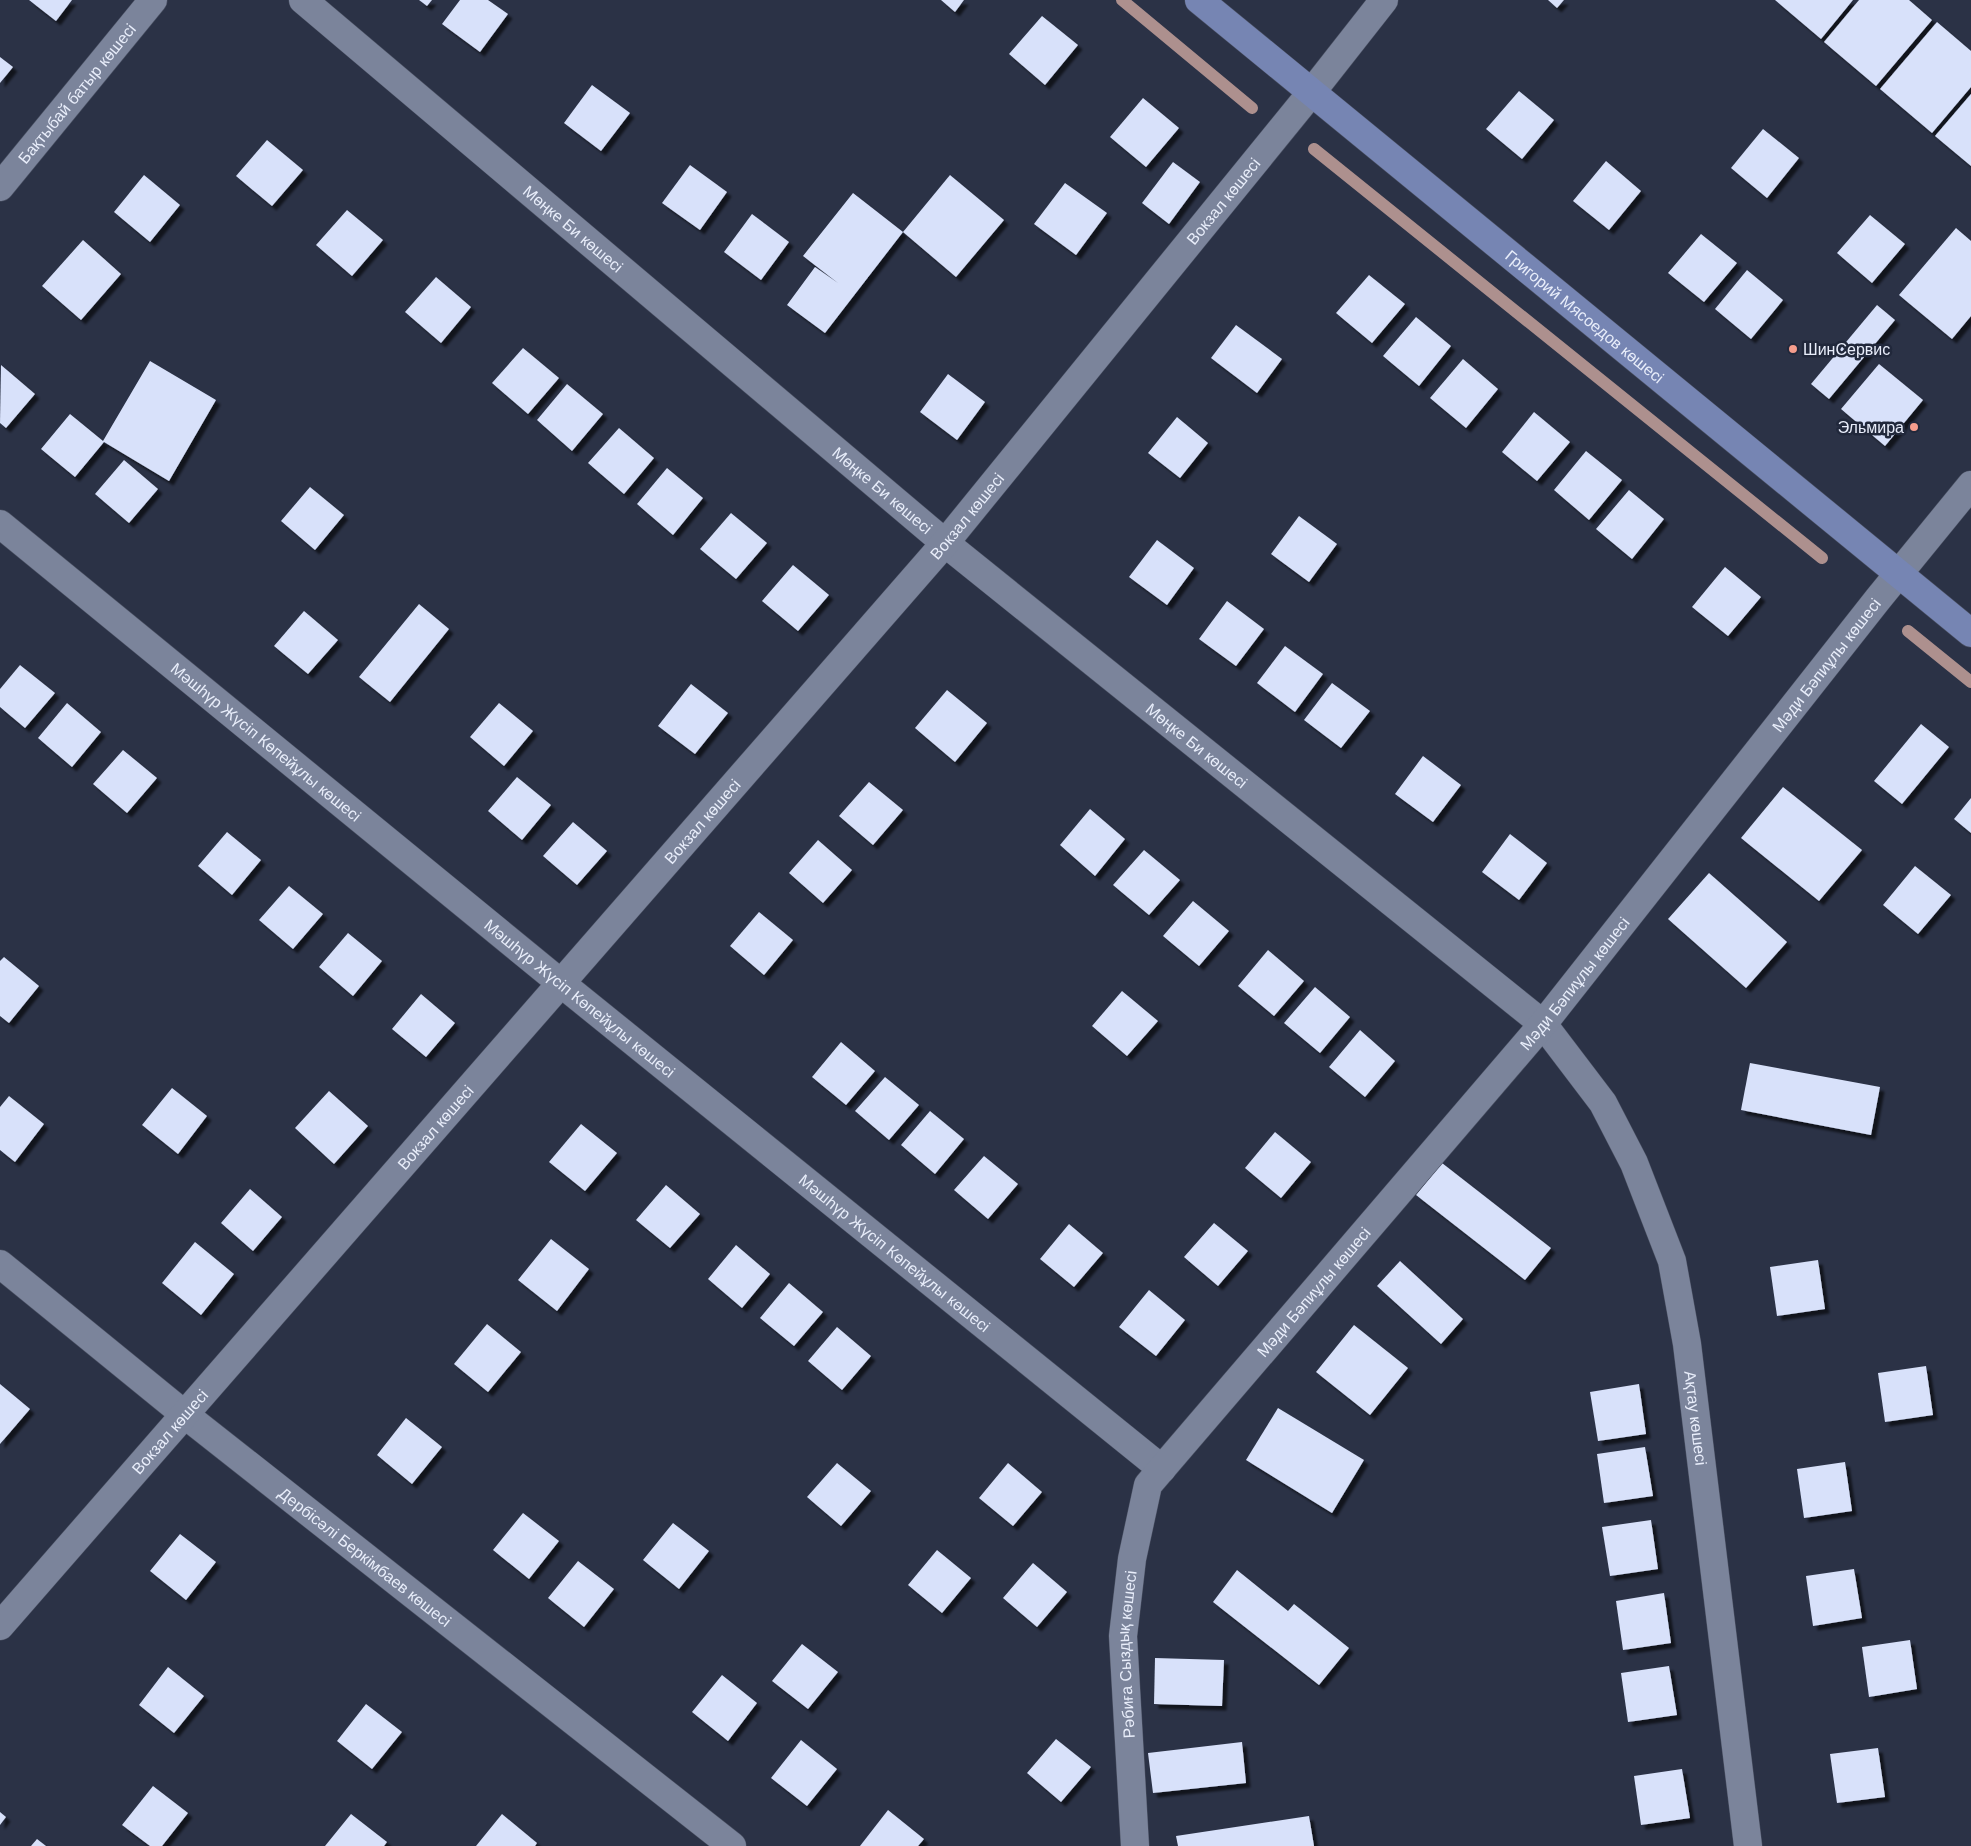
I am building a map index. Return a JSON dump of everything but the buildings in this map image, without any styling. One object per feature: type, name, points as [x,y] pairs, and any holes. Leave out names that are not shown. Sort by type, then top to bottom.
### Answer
[{"type":"main road","name":"Григорий Мясоедов көшесі","points":[[1199,0],[1971,633]]},
{"type":"street","name":"Бақтыбай батыр көшесі","points":[[0,188],[154,0]]},
{"type":"street","name":"Мөңке Би көшесі","points":[[303,0],[945,543],[1543,1024]]},
{"type":"street","name":"Вокзал көшесі","points":[[0,1626],[945,543],[1312,93],[1384,0]]},
{"type":"street","name":"Мәди Бәпиұлы көшесі","points":[[1162,1468],[1543,1024],[1898,574],[1971,485]]},
{"type":"street","name":"Мәшһүр Жүсіп Көпейұлы көшесі","points":[[0,524],[562,984],[1162,1468]]},
{"type":"street","name":"Ақтау көшесі","points":[[1543,1024],[1603,1103],[1634,1163],[1672,1261],[1686,1344],[1748,1846]]},
{"type":"street","name":"Дербісәлі Беркімбаев көшесі","points":[[0,1264],[184,1414],[732,1846]]},
{"type":"street","name":"Рәбиға Сыздық көшесі","points":[[1135,1846],[1123,1636],[1132,1559],[1148,1485],[1162,1468]]},
{"type":"waterway","points":[[1122,0],[1252,108]]},
{"type":"waterway","points":[[1314,149],[1822,558]]},
{"type":"waterway","points":[[1908,631],[1971,682]]},
{"type":"place","name":"ШинСервис","points":[[1793,349]]},
{"type":"place","name":"Эльмира","points":[[1914,427]]}]
